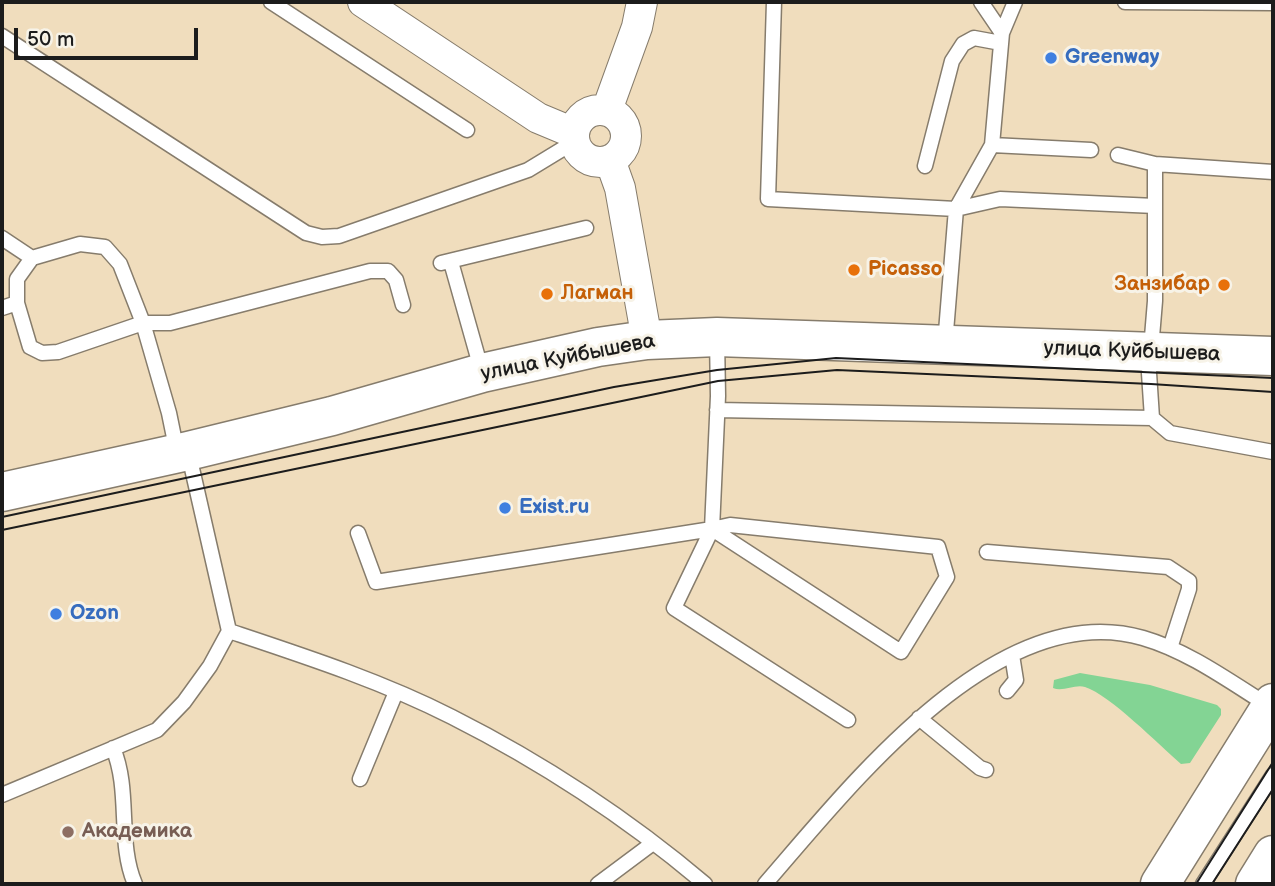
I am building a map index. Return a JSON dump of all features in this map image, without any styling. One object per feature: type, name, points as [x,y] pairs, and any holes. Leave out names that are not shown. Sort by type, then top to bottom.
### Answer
[{"type":"main road","name":"улица Куйбышева","points":[[2,492],[332,416],[482,373],[647,340],[717,337],[1273,356]]},
{"type":"main road","points":[[1160,884],[1272,705]]},
{"type":"main road","points":[[1255,884],[1273,855]]},
{"type":"street","points":[[607,110],[637,27],[642,2]]},
{"type":"street","points":[[371,4],[538,118],[574,138],[584,157],[593,161],[610,160],[618,155],[623,148],[626,130],[615,114],[598,109],[582,117],[574,138]]},
{"type":"street","points":[[610,160],[620,188],[647,340]]},
{"type":"lane","points":[[271,2],[467,130]]},
{"type":"lane","points":[[774,2],[768,199],[956,209],[1000,199],[1155,206]]},
{"type":"lane","points":[[981,2],[1001,38]]},
{"type":"lane","points":[[945,345],[956,209],[992,145],[1001,38],[1015,2]]},
{"type":"lane","points":[[1125,2],[1273,3]]},
{"type":"lane","points":[[2,37],[306,233],[322,237],[338,236],[528,170],[574,138]]},
{"type":"lane","points":[[925,166],[952,61],[963,44],[974,38],[1001,38]]},
{"type":"lane","points":[[992,145],[1091,150]]},
{"type":"lane","points":[[1118,155],[1155,164],[1273,172]]},
{"type":"lane","points":[[1152,418],[1149,373],[1155,301],[1155,164]]},
{"type":"lane","points":[[482,373],[446,262],[586,228]]},
{"type":"lane","points":[[2,238],[32,258]]},
{"type":"lane","points":[[2,795],[156,730],[184,702],[210,666],[229,631],[183,452],[143,323],[120,264],[105,247],[80,244],[32,258],[17,279],[17,303],[30,347],[42,353],[58,352],[143,323],[170,323],[370,271],[387,271],[396,279],[403,305]]},
{"type":"lane","points":[[2,308],[17,303]]},
{"type":"lane","points":[[717,337],[712,529],[674,608],[848,720]]},
{"type":"lane","points":[[717,410],[1152,418],[1170,433],[1273,452]]},
{"type":"lane","points":[[358,533],[376,582],[730,525],[938,547],[947,577],[901,652],[712,529]]},
{"type":"lane","points":[[987,552],[1168,567],[1189,581],[1189,589],[1170,648]]},
{"type":"lane","points":[[229,631],[396,692],[452,717],[530,759],[595,799],[705,884]]},
{"type":"lane","points":[[765,884],[859,777],[919,718],[965,682],[1012,655],[1048,639],[1098,631],[1141,637],[1170,648],[1272,705]]},
{"type":"lane","points":[[1007,691],[1016,680],[1012,655]]},
{"type":"lane","points":[[360,779],[396,692]]},
{"type":"lane","points":[[919,718],[986,770]]},
{"type":"lane","points":[[113,748],[120,764],[129,856],[135,884]]},
{"type":"lane","points":[[1203,884],[1273,775]]},
{"type":"lane","points":[[598,884],[653,843]]},
{"type":"green space","points":[[1080,673],[1150,685],[1217,705],[1221,709],[1221,715],[1190,763],[1181,764],[1121,710],[1095,692],[1081,686],[1053,688],[1054,680]]},
{"type":"tram line","points":[[2,517],[614,387],[717,370],[836,358],[1273,378]]},
{"type":"tram line","points":[[2,530],[718,381],[837,370],[1273,392]]},
{"type":"tram line","points":[[1196,884],[1273,762]]},
{"type":"tram line","points":[[1212,884],[1273,789]]},
{"type":"place","name":"Greenway","points":[[1051,58]]},
{"type":"place","name":"Picasso","points":[[854,270]]},
{"type":"place","name":"Занзибар","points":[[1224,285]]},
{"type":"place","name":"Лагман","points":[[547,294]]},
{"type":"place","name":"Exist.ru","points":[[505,508]]},
{"type":"place","name":"Ozon","points":[[56,614]]},
{"type":"place","name":"Академика","points":[[68,832]]}]
